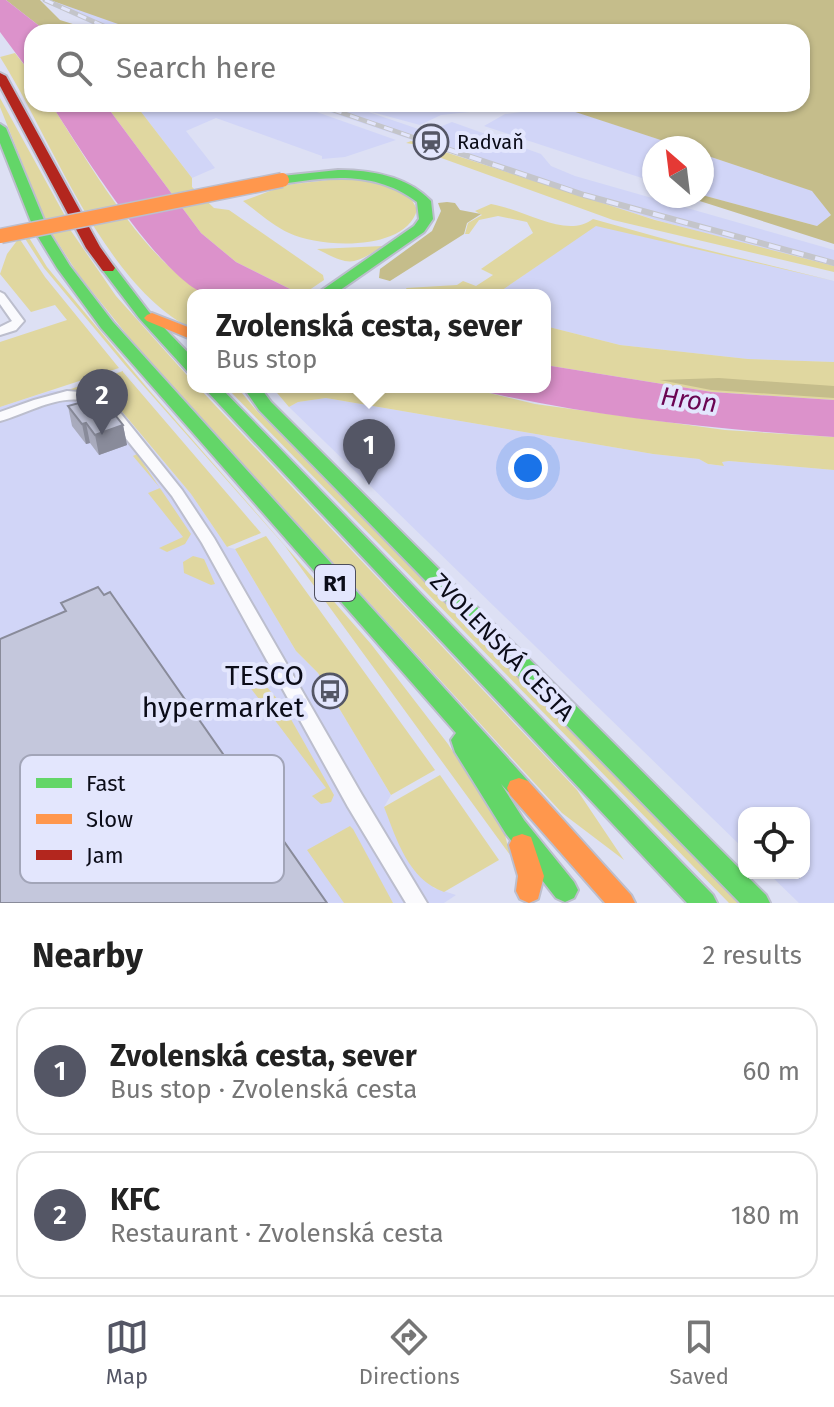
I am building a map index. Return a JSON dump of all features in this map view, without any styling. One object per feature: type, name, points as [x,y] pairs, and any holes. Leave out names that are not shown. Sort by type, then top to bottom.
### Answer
[{"type":"main road","points":[[0,76],[79,225],[112,276],[187,362]]},
{"type":"main road","name":"R1","points":[[0,128],[25,195],[57,256],[107,325],[622,903]]},
{"type":"main road","points":[[0,236],[282,180],[330,174],[366,174],[409,187],[424,201],[426,219],[419,229],[332,289]]},
{"type":"main road","points":[[0,182],[25,195]]},
{"type":"main road","points":[[144,315],[187,333]]},
{"type":"main road","name":"R1","points":[[217,393],[704,903]]},
{"type":"main road","name":"ZVOLENSKÁ CESTA","points":[[255,393],[757,903]]},
{"type":"main road","points":[[462,725],[463,745],[515,827],[572,897]]},
{"type":"main road","points":[[515,827],[531,876],[529,891]]},
{"type":"main road","points":[[510,903],[529,891],[547,887],[572,897]]},
{"type":"street","points":[[0,296],[18,319],[6,329]]},
{"type":"street","points":[[0,417],[70,395],[88,395],[105,403],[177,493],[209,542],[355,801],[417,903]]},
{"type":"shaded area","points":[[6,0],[40,0],[60,20],[73,24],[37,24]]},
{"type":"shaded area","points":[[50,0],[834,0],[834,244],[714,206],[714,198],[817,226],[831,215],[812,191],[714,158],[714,136],[648,136],[575,112],[810,112],[810,24],[118,24]]},
{"type":"shaded area","points":[[51,0],[119,24],[92,24],[44,2]]},
{"type":"shaded area","points":[[15,53],[24,65],[24,99],[19,90],[0,57]]},
{"type":"shaded area","points":[[0,98],[65,216],[45,220],[0,107]]},
{"type":"shaded area","points":[[31,112],[56,112],[120,210],[162,260],[199,289],[187,289],[187,325],[162,309],[133,280],[107,246]]},
{"type":"shaded area","points":[[111,112],[141,112],[192,178],[192,187],[214,208],[229,210],[323,275],[324,280],[311,289],[290,289],[236,262],[201,233]]},
{"type":"shaded area","points":[[141,112],[317,112],[396,140],[345,157],[322,159],[322,156],[216,118],[186,131],[215,168],[192,178]]},
{"type":"shaded area","points":[[330,112],[369,112],[427,132],[452,122],[541,154],[551,166],[575,176],[642,195],[642,208],[687,208],[834,250],[834,266],[706,235],[578,196]]},
{"type":"shaded area","points":[[372,112],[469,112],[441,115],[420,125]]},
{"type":"shaded area","points":[[576,112],[649,136],[642,136],[642,178],[484,126],[505,114]]},
{"type":"shaded area","points":[[411,141],[655,220],[834,266],[834,272],[613,220],[419,150],[418,145],[406,143]]},
{"type":"shaded area","points":[[714,158],[813,191],[831,215],[817,226],[714,198]]},
{"type":"shaded area","points":[[354,177],[382,182],[407,194],[417,210],[409,224],[379,240],[320,242],[283,230],[243,201],[286,185]]},
{"type":"shaded area","points":[[438,203],[455,203],[460,210],[481,214],[467,223],[464,234],[390,281],[379,278],[380,269],[432,231],[441,211]]},
{"type":"shaded area","points":[[491,204],[546,222],[571,226],[593,219],[834,281],[596,226],[504,289],[406,289],[457,285],[463,281],[476,286],[493,275],[481,269],[533,233],[527,222],[498,216],[479,220],[469,234],[465,234],[468,223],[482,215],[475,211]]},
{"type":"shaded area","points":[[596,225],[834,281],[834,362],[748,359],[620,345],[551,328],[551,289],[504,289]]},
{"type":"shaded area","points":[[69,228],[116,296],[187,375],[187,393],[204,393],[577,790],[624,860],[562,813],[148,361],[78,274],[51,232]]},
{"type":"shaded area","points":[[28,236],[47,267],[149,390],[371,644],[448,744],[504,831],[510,855],[285,546],[125,365],[44,268],[24,237]]},
{"type":"shaded area","points":[[19,238],[45,277],[119,368],[0,407],[0,342],[67,320],[55,305],[31,312],[0,274],[7,254]]},
{"type":"shaded area","points":[[383,246],[351,261],[337,259],[317,249]]},
{"type":"shaded area","points":[[551,328],[620,345],[748,359],[834,362],[834,400],[712,392],[551,366]]},
{"type":"shaded area","points":[[123,371],[261,533],[227,547],[191,494],[109,396],[88,390],[68,390]]},
{"type":"shaded area","points":[[719,378],[834,386],[834,398],[711,390],[660,380]]},
{"type":"shaded area","points":[[88,390],[108,396],[191,494],[227,547],[235,549],[296,651],[318,673],[391,795],[384,807],[434,888],[456,895],[444,903],[0,903],[0,407],[50,391]]},
{"type":"shaded area","points":[[232,393],[242,393],[740,903],[729,903]]},
{"type":"shaded area","points":[[277,393],[489,393],[535,404],[725,430],[834,437],[834,470],[729,461],[722,462],[724,466],[708,464],[699,459],[653,454],[326,398],[298,402],[289,407]]},
{"type":"shaded area","points":[[326,398],[653,454],[699,459],[723,466],[722,462],[729,461],[834,470],[834,903],[799,903],[774,879],[810,879],[810,807],[738,807],[738,843],[289,407],[298,402]]},
{"type":"shaded area","points":[[137,454],[160,488],[133,456]]},
{"type":"shaded area","points":[[160,488],[191,534],[185,544],[167,552],[159,548],[183,537],[148,493]]},
{"type":"shaded area","points":[[266,536],[435,770],[391,795],[318,673],[296,651],[235,549]]},
{"type":"shaded area","points":[[193,556],[204,559],[215,584],[184,573],[183,562]]},
{"type":"shaded area","points":[[261,680],[284,707],[334,795],[331,802],[321,804],[312,796],[326,788],[249,686]]},
{"type":"shaded area","points":[[440,775],[499,860],[444,892],[421,878],[405,857],[384,807]]},
{"type":"shaded area","points":[[350,826],[393,903],[344,903],[307,850]]},
{"type":"water","points":[[0,0],[6,0],[37,24],[24,24],[24,64],[0,32]]},
{"type":"water","points":[[56,112],[111,112],[201,233],[236,262],[290,289],[198,289],[192,286],[170,268],[147,242]]},
{"type":"water","name":"Hron","points":[[551,366],[712,392],[834,400],[834,437],[648,420],[492,393],[551,393]]},
{"type":"building","points":[[101,397],[123,425],[95,435],[68,406]]},
{"type":"building","points":[[98,587],[104,595],[110,592],[224,755],[20,755],[20,883],[284,883],[284,841],[327,903],[0,903],[0,639],[66,611],[61,603]]},
{"type":"railway","points":[[45,0],[99,24]]},
{"type":"railway","points":[[339,112],[453,151]]},
{"type":"railway","points":[[447,149],[584,195],[834,263]]},
{"type":"traffic: fast","points":[[0,128],[42,232],[64,268],[107,325],[519,788]]},
{"type":"traffic: fast","points":[[282,180],[338,173],[375,176],[408,189],[424,201],[426,219],[419,229],[332,289]]},
{"type":"traffic: fast","points":[[108,268],[144,315],[187,362]]},
{"type":"traffic: fast","points":[[217,393],[704,903]]},
{"type":"traffic: fast","points":[[255,393],[757,903]]},
{"type":"traffic: fast","points":[[463,740],[463,745],[515,827],[565,890]]},
{"type":"traffic: slow","points":[[1,236],[282,180]]},
{"type":"traffic: slow","points":[[152,318],[187,333]]},
{"type":"traffic: slow","points":[[519,788],[622,903]]},
{"type":"traffic: slow","points":[[522,845],[531,876],[529,891]]},
{"type":"traffic: jam","points":[[0,76],[93,248],[108,268]]},
{"type":"place","name":"Radvaň","points":[[431,142]]},
{"type":"place","name":"KFC","points":[[102,435]]},
{"type":"place","name":"Zvolenská cesta, sever","points":[[369,485]]},
{"type":"place","name":"TESCO hypermarket","points":[[330,691]]}]
